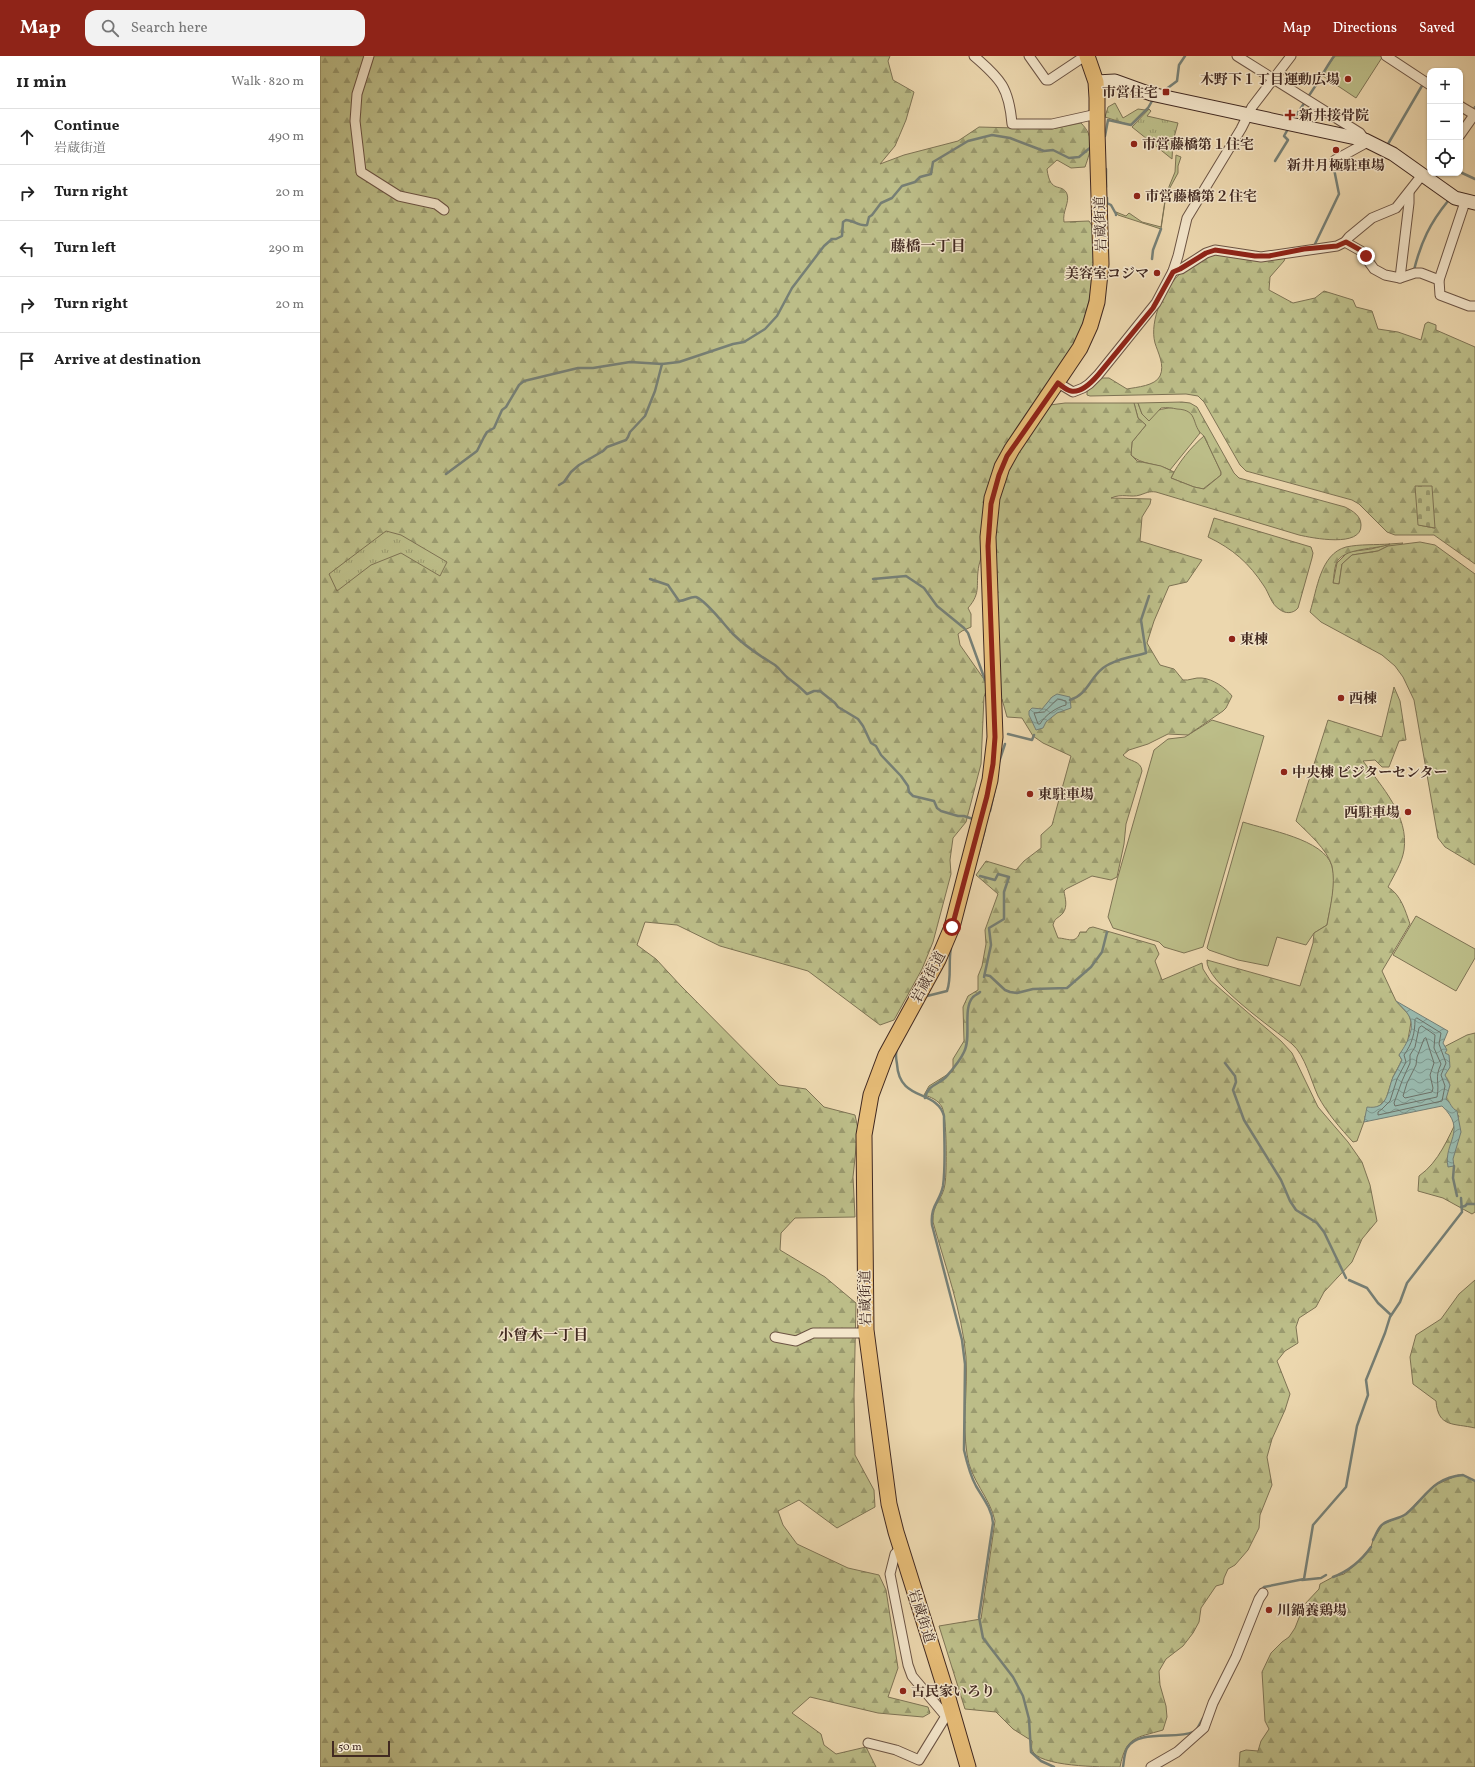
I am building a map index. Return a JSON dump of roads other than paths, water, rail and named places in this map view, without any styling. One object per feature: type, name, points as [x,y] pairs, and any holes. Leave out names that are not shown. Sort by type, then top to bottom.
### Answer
[{"type":"main road","name":"岩蔵街道","points":[[968,1767],[950,1716],[889,1504],[866,1333],[864,1151],[868,1110],[875,1082],[886,1055],[938,960],[950,933],[987,796],[993,764],[995,737],[988,546],[991,504],[998,479],[1007,456],[1058,383],[1080,348],[1090,326],[1098,296],[1101,264],[1096,82],[1086,56]]},
{"type":"street","points":[[369,56],[357,94],[355,121],[361,172],[399,196],[436,204],[444,210]]},
{"type":"street","points":[[974,56],[994,73],[1008,95],[1012,124],[1052,124],[1097,114]]},
{"type":"street","points":[[1029,56],[1046,80],[1049,80],[1086,56]]},
{"type":"street","points":[[1237,56],[1356,129],[1366,140]]},
{"type":"street","points":[[1058,383],[1073,392],[1083,388],[1094,380],[1153,308],[1173,272],[1187,218],[1248,115],[1291,56]]},
{"type":"street","points":[[1386,56],[1427,83]]},
{"type":"street","points":[[1096,82],[1114,81],[1151,94],[1366,140],[1388,150],[1427,175]]},
{"type":"street","points":[[1463,108],[1475,115],[1463,131]]},
{"type":"street","points":[[1335,160],[1362,146],[1366,140]]},
{"type":"street","points":[[1173,272],[1206,253],[1215,250],[1255,256],[1269,256],[1304,249],[1337,246],[1346,242],[1349,237],[1372,218],[1396,208],[1409,193],[1428,176],[1450,196],[1470,203],[1438,280],[1440,295],[1469,306],[1475,306]]},
{"type":"street","points":[[1400,278],[1409,193]]},
{"type":"street","points":[[1346,242],[1362,251],[1371,265],[1379,272],[1400,278],[1415,273],[1421,273],[1438,280]]},
{"type":"street","points":[[775,1338],[796,1341],[813,1333],[866,1333]]},
{"type":"street","points":[[868,1744],[896,1750],[919,1760],[950,1716],[912,1676],[908,1665],[890,1574],[896,1554],[901,1548]]},
{"type":"street","points":[[1151,1767],[1177,1752],[1204,1728],[1215,1699],[1236,1657],[1259,1599],[1263,1593]]},
{"type":"water","points":[[1057,694],[1070,697],[1071,708],[1057,713],[1046,722],[1043,728],[1036,730],[1029,715],[1029,711],[1032,708],[1042,709],[1052,697]]},
{"type":"water","points":[[1396,1001],[1448,1031],[1443,1043],[1447,1050],[1445,1053],[1449,1055],[1450,1067],[1445,1075],[1450,1085],[1446,1099],[1457,1111],[1461,1132],[1453,1159],[1454,1166],[1448,1167],[1447,1158],[1453,1136],[1453,1123],[1450,1115],[1442,1106],[1364,1122],[1367,1107],[1379,1106],[1386,1099],[1393,1077],[1402,1060],[1399,1055],[1411,1031],[1411,1021],[1409,1016]]},
{"type":"waterway","points":[[1165,90],[1177,81],[1179,65],[1185,56]]},
{"type":"waterway","points":[[1308,97],[1334,56]]},
{"type":"waterway","points":[[1388,144],[1423,84]]},
{"type":"waterway","points":[[1105,136],[1108,120],[1131,125],[1148,108],[1152,101]]},
{"type":"waterway","points":[[1293,120],[1305,102]]},
{"type":"waterway","points":[[1275,161],[1288,140],[1284,136],[1288,129]]},
{"type":"waterway","points":[[446,474],[477,451],[487,432],[494,428],[502,410],[506,407],[519,385],[524,381],[578,368],[593,368],[630,362],[662,364],[679,362],[733,344],[744,342],[765,329],[777,316],[792,288],[824,246],[832,239],[842,236],[843,222],[849,220],[862,225],[867,225],[869,217],[881,203],[892,198],[902,186],[915,182],[920,177],[931,174],[933,162],[968,141],[992,135],[1010,138],[1044,151],[1053,150],[1069,158],[1079,157],[1091,147]]},
{"type":"waterway","points":[[1315,244],[1339,194],[1333,164]]},
{"type":"waterway","points":[[1106,169],[1106,187]]},
{"type":"waterway","points":[[1463,173],[1475,179]]},
{"type":"waterway","points":[[1107,198],[1107,203],[1111,205],[1116,215]]},
{"type":"waterway","points":[[1414,270],[1427,233],[1436,217],[1448,201]]},
{"type":"waterway","points":[[1152,259],[1153,250],[1161,229]]},
{"type":"waterway","points":[[559,485],[564,482],[571,472],[579,465],[603,451],[607,447],[626,440],[630,432],[645,416],[655,391],[662,364]]},
{"type":"waterway","points":[[873,579],[906,576],[924,588],[937,606],[968,633],[985,680]]},
{"type":"waterway","points":[[650,579],[668,585],[679,601],[694,597],[700,599],[738,638],[753,651],[775,665],[807,694],[814,691],[820,691],[838,707],[858,719],[871,743],[876,746],[881,755],[901,776],[908,786],[909,792],[913,796],[934,801],[937,808],[941,811],[973,819]]},
{"type":"waterway","points":[[1070,700],[1081,694],[1098,672],[1103,668],[1118,660],[1146,653],[1141,620],[1149,596]]},
{"type":"waterway","points":[[1008,734],[1032,740],[1034,735]]},
{"type":"waterway","points":[[999,762],[1005,744]]},
{"type":"waterway","points":[[990,811],[995,788]]},
{"type":"waterway","points":[[978,855],[985,829]]},
{"type":"waterway","points":[[980,876],[995,880],[998,874],[1009,877],[1004,892],[1004,919],[989,928],[991,945],[984,977]]},
{"type":"waterway","points":[[985,975],[990,976],[1005,990],[1010,992],[1017,993],[1033,989],[1067,988],[1091,967],[1102,952],[1107,932]]},
{"type":"waterway","points":[[927,996],[947,991],[951,948]]},
{"type":"waterway","points":[[925,1098],[928,1090],[946,1077],[962,1055],[967,1039],[968,1009],[973,997],[980,992]]},
{"type":"waterway","points":[[897,1049],[896,1058],[899,1076],[904,1084],[911,1090],[934,1102],[940,1108],[944,1116],[944,1178],[942,1191],[932,1213],[932,1225],[962,1340],[965,1364],[964,1450],[972,1478],[989,1508],[993,1523],[979,1617],[983,1638],[1013,1677],[1023,1696],[1029,1719],[1031,1752],[1041,1761],[1054,1767]]},
{"type":"waterway","points":[[1225,1063],[1235,1076],[1236,1082],[1233,1090],[1244,1120],[1281,1180],[1290,1201],[1296,1210],[1317,1223],[1324,1232],[1346,1278]]},
{"type":"waterway","points":[[1454,1166],[1453,1178],[1457,1196]]},
{"type":"waterway","points":[[1256,1596],[1264,1587],[1304,1579],[1313,1525],[1346,1487],[1357,1426],[1368,1395],[1366,1380],[1390,1317],[1400,1302],[1407,1283],[1462,1212],[1461,1198]]},
{"type":"waterway","points":[[1461,1207],[1467,1204],[1475,1204]]},
{"type":"waterway","points":[[1349,1280],[1367,1288],[1378,1303],[1391,1315]]},
{"type":"waterway","points":[[1373,1540],[1381,1525],[1406,1514],[1437,1484],[1444,1480],[1463,1475],[1475,1481]]},
{"type":"waterway","points":[[1333,1577],[1354,1565],[1371,1547]]},
{"type":"waterway","points":[[1302,1580],[1321,1578],[1326,1575]]},
{"type":"waterway","points":[[1197,1729],[1203,1718]]},
{"type":"waterway","points":[[1123,1767],[1126,1750],[1132,1742],[1148,1737],[1177,1735],[1193,1732]]},
{"type":"place","name":"木野下１丁目運動広場","points":[[1348,79]]},
{"type":"place","name":"市営住宅","points":[[1166,92]]},
{"type":"place","name":"新井接骨院","points":[[1290,115]]},
{"type":"place","name":"市営藤橋第１住宅","points":[[1134,144]]},
{"type":"place","name":"新井月極駐車場","points":[[1336,150]]},
{"type":"place","name":"市営藤橋第２住宅","points":[[1137,196]]},
{"type":"place","name":"美容室コジマ","points":[[1157,273]]},
{"type":"place","name":"東棟","points":[[1232,639]]},
{"type":"place","name":"西棟","points":[[1341,698]]},
{"type":"place","name":"中央棟 ビジターセンター","points":[[1284,772]]},
{"type":"place","name":"東駐車場","points":[[1030,794]]},
{"type":"place","name":"西駐車場","points":[[1408,812]]},
{"type":"place","name":"川鍋養鶏場","points":[[1269,1610]]},
{"type":"place","name":"古民家いろり","points":[[903,1691]]},
{"type":"district","name":"藤橋一丁目","points":[[928,246]]},
{"type":"district","name":"小曾木一丁目","points":[[543,1335]]}]
